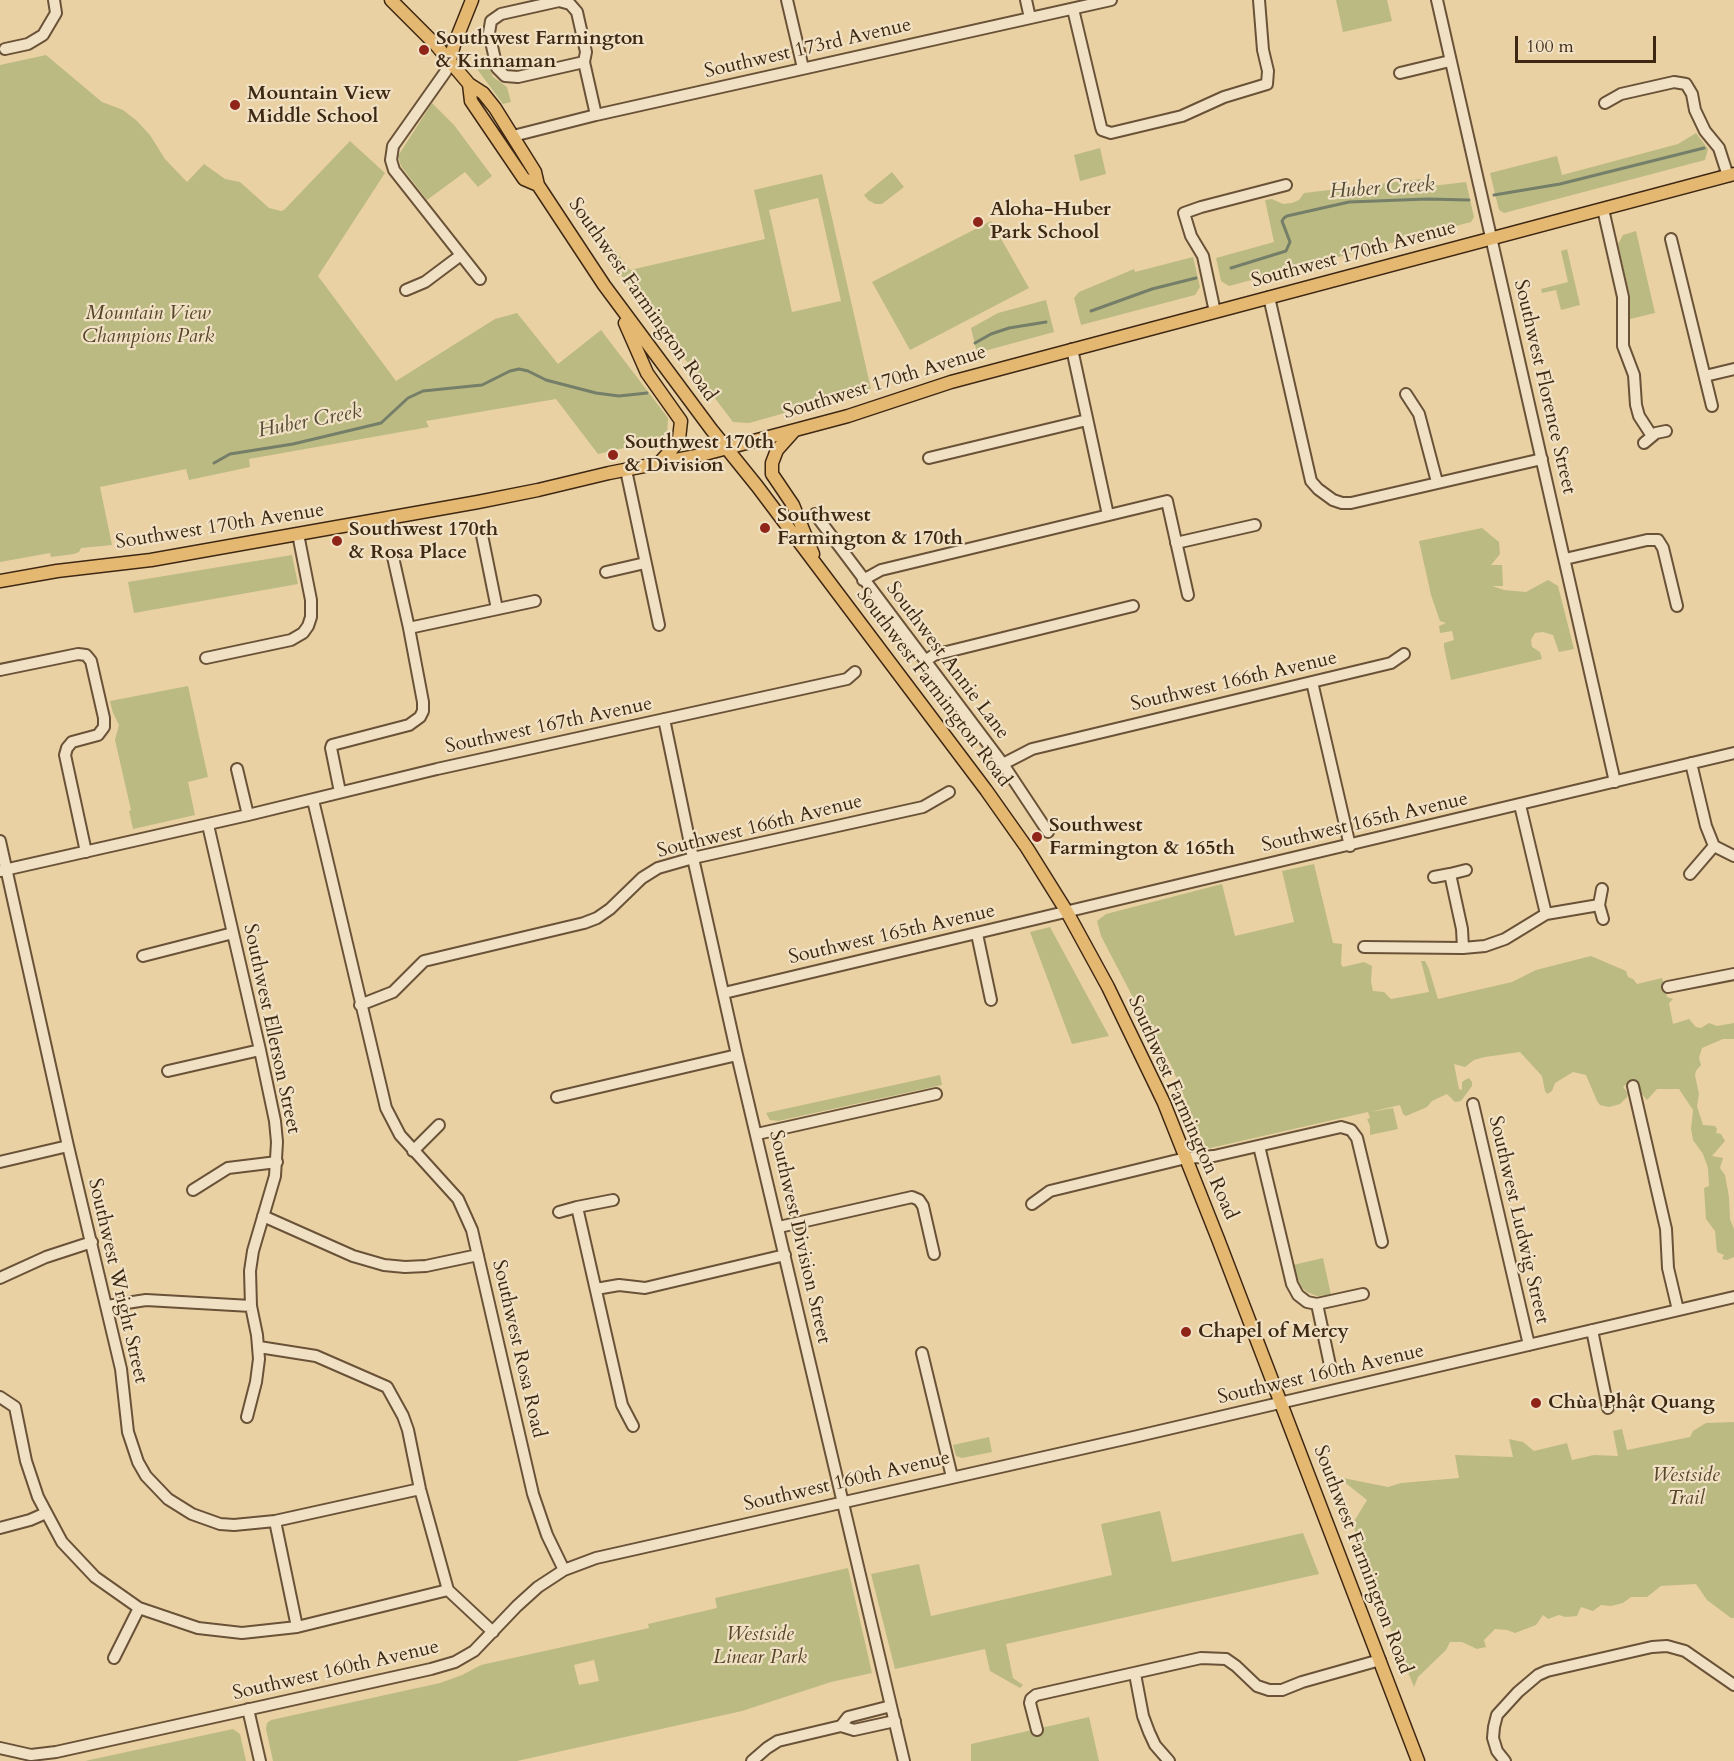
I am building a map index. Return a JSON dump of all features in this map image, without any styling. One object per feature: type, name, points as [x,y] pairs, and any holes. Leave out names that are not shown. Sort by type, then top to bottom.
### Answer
[{"type":"main road","name":"Southwest Farmington Road","points":[[391,0],[450,60],[469,84],[483,93],[535,172],[538,186],[616,302],[986,790],[1067,912],[1137,1046],[1186,1158],[1419,1761]]},
{"type":"main road","points":[[450,60],[472,0]]},
{"type":"main road","name":"Southwest Farmington Road","points":[[469,84],[471,101],[524,179],[538,186]]},
{"type":"main road","name":"Southwest 170th Avenue","points":[[0,581],[57,571],[151,560],[526,493],[726,450],[879,407],[951,382],[1731,175]]},
{"type":"main road","points":[[616,302],[648,374],[681,422],[679,439],[658,464]]},
{"type":"main road","points":[[794,431],[777,450],[772,463],[772,474],[793,505],[819,569]]},
{"type":"street","points":[[5,49],[27,44],[43,35],[56,13],[54,0]]},
{"type":"street","points":[[787,0],[803,68]]},
{"type":"street","points":[[1026,0],[1030,18]]},
{"type":"street","name":"Southwest 173rd Avenue","points":[[513,136],[803,68],[1073,9],[1087,3],[1111,0]]},
{"type":"street","points":[[1073,9],[1101,127],[1107,133],[1116,133],[1182,116],[1224,97],[1267,84],[1268,71],[1263,50],[1258,0]]},
{"type":"street","name":"Southwest Florence Street","points":[[1437,0],[1615,782]]},
{"type":"street","points":[[584,62],[511,78],[505,76],[497,68],[489,33],[491,21],[501,14],[559,1],[570,4],[577,12],[586,52],[584,62],[596,115]]},
{"type":"street","points":[[450,60],[442,77],[393,146],[391,160],[394,170],[480,279]]},
{"type":"street","points":[[1400,73],[1450,61]]},
{"type":"street","points":[[1605,104],[1621,94],[1674,82],[1686,84],[1692,94],[1695,110],[1705,131],[1719,148],[1731,175]]},
{"type":"street","points":[[1215,312],[1203,256],[1191,236],[1184,213],[1286,185]]},
{"type":"street","points":[[1603,209],[1623,297],[1623,346],[1634,375],[1639,416],[1648,440],[1666,431]]},
{"type":"street","points":[[1671,239],[1712,406]]},
{"type":"street","points":[[406,290],[425,282],[461,255]]},
{"type":"street","points":[[1269,297],[1311,480],[1318,489],[1333,500],[1351,503],[1542,459]]},
{"type":"street","points":[[1072,350],[1108,515]]},
{"type":"street","points":[[1706,376],[1734,369]]},
{"type":"street","points":[[1406,394],[1419,414],[1437,482]]},
{"type":"street","points":[[929,458],[1087,420]]},
{"type":"street","points":[[626,470],[659,625]]},
{"type":"street","points":[[863,580],[880,570],[1167,501],[1188,595]]},
{"type":"street","name":"Southwest Annie Lane","points":[[815,514],[1003,764],[1048,832]]},
{"type":"street","points":[[1176,543],[1255,525]]},
{"type":"street","points":[[206,658],[291,640],[303,633],[311,617],[311,600],[297,534]]},
{"type":"street","points":[[482,535],[497,609]]},
{"type":"street","points":[[1565,560],[1647,540],[1658,540],[1663,548],[1677,606]]},
{"type":"street","points":[[340,792],[331,748],[334,743],[409,725],[420,717],[423,711],[409,628],[393,556]]},
{"type":"street","points":[[606,572],[645,563]]},
{"type":"street","points":[[409,628],[535,601]]},
{"type":"street","points":[[925,661],[934,655],[1133,606]]},
{"type":"street","points":[[0,670],[83,653],[90,656],[104,717],[104,730],[98,735],[72,742],[66,747],[65,761],[86,852]]},
{"type":"street","name":"Southwest 166th Avenue","points":[[1003,764],[1032,749],[1390,663],[1404,654]]},
{"type":"street","name":"Southwest 167th Avenue","points":[[3,870],[847,679],[855,672]]},
{"type":"street","points":[[1312,682],[1350,846]]},
{"type":"street","name":"Southwest Division Street","points":[[664,719],[737,1055],[904,1761]]},
{"type":"street","name":"Southwest 165th Avenue","points":[[724,993],[1734,753]]},
{"type":"street","points":[[1691,763],[1706,826],[1714,846],[1734,856]]},
{"type":"street","points":[[237,769],[248,815]]},
{"type":"street","name":"Southwest 166th Avenue","points":[[360,1005],[393,992],[414,969],[429,959],[597,918],[610,909],[642,878],[658,868],[693,858],[923,807],[949,792]]},
{"type":"street","name":"Southwest Rosa Road","points":[[313,800],[386,1108],[391,1121],[413,1151],[458,1199],[472,1230],[533,1494],[547,1535],[564,1570]]},
{"type":"street","points":[[1520,805],[1546,914]]},
{"type":"street","name":"Southwest Ellerson Street","points":[[208,825],[275,1120],[277,1162],[271,1194],[253,1251],[250,1271],[251,1306],[259,1347],[256,1382],[248,1417]]},
{"type":"street","name":"Southwest Wright Street","points":[[0,841],[3,870],[107,1306],[123,1381],[128,1432],[146,1476],[156,1488],[181,1508],[208,1520],[234,1525],[275,1521],[420,1489]]},
{"type":"street","points":[[1690,874],[1714,846]]},
{"type":"street","points":[[1434,878],[1466,870]]},
{"type":"street","points":[[1450,874],[1462,929],[1463,948]]},
{"type":"street","points":[[1602,889],[1599,905],[1603,919]]},
{"type":"street","points":[[1364,947],[1376,949],[1485,946],[1505,939],[1546,914],[1599,905]]},
{"type":"street","points":[[143,956],[233,933]]},
{"type":"street","points":[[977,934],[991,1000]]},
{"type":"street","points":[[1668,987],[1734,974]]},
{"type":"street","points":[[168,1071],[260,1050]]},
{"type":"street","points":[[557,1097],[737,1055]]},
{"type":"street","points":[[1633,1086],[1666,1229],[1668,1268],[1678,1310]]},
{"type":"street","points":[[757,1134],[936,1095]]},
{"type":"street","name":"Southwest Ludwig Street","points":[[1473,1104],[1529,1345]]},
{"type":"street","points":[[413,1151],[439,1125]]},
{"type":"street","points":[[1032,1204],[1050,1191],[1186,1158],[1214,1156],[1337,1127],[1351,1130],[1357,1138],[1382,1242]]},
{"type":"street","points":[[0,1162],[68,1146]]},
{"type":"street","points":[[1259,1146],[1292,1284],[1302,1299],[1317,1304],[1363,1294]]},
{"type":"street","points":[[193,1190],[228,1168],[277,1162]]},
{"type":"street","points":[[779,1227],[908,1198],[917,1198],[923,1206],[934,1254]]},
{"type":"street","points":[[559,1212],[613,1200]]},
{"type":"street","points":[[577,1208],[622,1405],[633,1426]]},
{"type":"street","points":[[263,1216],[353,1256],[384,1265],[426,1266],[478,1255]]},
{"type":"street","points":[[0,1278],[46,1257],[92,1242]]},
{"type":"street","points":[[596,1289],[619,1285],[645,1288],[785,1255]]},
{"type":"street","name":"Southwest 160th Avenue","points":[[0,1748],[31,1755],[48,1753],[447,1664],[474,1652],[528,1594],[564,1570],[596,1558],[1280,1403],[1734,1297]]},
{"type":"street","points":[[107,1306],[146,1300],[251,1306]]},
{"type":"street","points":[[1317,1304],[1331,1370]]},
{"type":"street","points":[[1592,1330],[1608,1408]]},
{"type":"street","points":[[259,1347],[316,1356],[387,1387],[408,1430],[420,1489],[448,1590],[493,1632]]},
{"type":"street","points":[[922,1353],[952,1477]]},
{"type":"street","points":[[0,1397],[15,1407],[26,1461],[46,1513],[62,1542],[75,1558],[109,1588],[139,1608],[198,1628],[223,1632],[270,1631],[297,1627],[448,1590]]},
{"type":"street","points":[[0,1528],[46,1513]]},
{"type":"street","points":[[275,1521],[297,1627]]},
{"type":"street","points":[[114,1658],[139,1608]]},
{"type":"street","points":[[1505,1761],[1497,1751],[1493,1738],[1497,1715],[1514,1695],[1547,1671],[1652,1647],[1667,1646],[1685,1651],[1734,1685]]},
{"type":"street","points":[[1037,1730],[1030,1702],[1042,1693],[1201,1658],[1226,1659],[1257,1686],[1269,1690],[1282,1690],[1380,1660]]},
{"type":"street","points":[[1135,1674],[1143,1716],[1149,1732],[1155,1744],[1169,1761]]},
{"type":"street","points":[[841,1726],[848,1717],[891,1706]]},
{"type":"street","points":[[248,1710],[260,1761]]},
{"type":"street","points":[[752,1761],[778,1741],[841,1726],[854,1730],[895,1721]]},
{"type":"green space","points":[[1336,0],[1387,0],[1392,21],[1343,32]]},
{"type":"green space","name":"Mountain View Champions Park","points":[[46,55],[102,102],[123,110],[137,121],[150,135],[165,159],[187,182],[204,164],[225,179],[240,182],[269,208],[281,211],[350,141],[385,173],[318,276],[396,381],[495,319],[517,313],[558,364],[601,330],[668,418],[667,435],[658,440],[598,454],[556,399],[426,421],[429,427],[249,459],[250,467],[189,480],[186,469],[100,487],[112,545],[81,548],[74,554],[51,557],[50,553],[0,562],[0,65]]},
{"type":"green space","points":[[486,60],[493,77],[507,87],[511,102],[503,104],[474,65]]},
{"type":"green space","points":[[432,103],[454,125],[492,176],[478,187],[465,172],[427,200],[401,166],[398,156]]},
{"type":"green space","points":[[1696,133],[1708,149],[1705,160],[1504,213],[1499,210],[1490,173],[1557,156],[1562,175],[1678,144]]},
{"type":"green space","points":[[1100,148],[1106,174],[1080,181],[1074,155]]},
{"type":"green space","points":[[892,172],[904,187],[882,204],[875,204],[868,200],[864,195]]},
{"type":"green space","points":[[822,174],[871,389],[749,423],[733,422],[614,266],[588,228],[576,203],[578,202],[630,270],[765,239],[754,190]],"holes":[[[818,198],[841,301],[792,312],[769,210]]]},
{"type":"green space","points":[[1421,179],[1423,187],[1466,182],[1474,217],[1471,222],[1229,286],[1221,281],[1216,258],[1274,242],[1265,200],[1272,199],[1283,204],[1292,203],[1299,200],[1304,193]]},
{"type":"green space","points":[[991,221],[1029,288],[910,350],[872,282]]},
{"type":"green space","points":[[1636,231],[1655,313],[1630,319],[1630,297],[1618,244],[1623,235]]},
{"type":"green space","points":[[1567,249],[1580,305],[1561,310],[1556,290],[1542,293],[1541,289],[1568,282],[1561,251]]},
{"type":"green space","points":[[1193,257],[1200,287],[1195,295],[1081,325],[1074,298],[1079,292],[1134,269],[1135,272]]},
{"type":"green space","points":[[1046,300],[1054,332],[977,353],[971,328],[998,313]]},
{"type":"green space","points":[[1482,528],[1499,542],[1500,554],[1491,565],[1502,565],[1503,586],[1492,586],[1504,590],[1526,592],[1548,580],[1558,586],[1574,649],[1559,652],[1553,635],[1543,632],[1535,633],[1531,640],[1532,647],[1540,652],[1542,659],[1451,680],[1444,643],[1454,640],[1452,631],[1440,633],[1439,626],[1446,623],[1440,621],[1431,595],[1419,541]]},
{"type":"green space","points":[[292,555],[298,584],[134,613],[128,582]]},
{"type":"green space","points":[[188,686],[208,777],[188,782],[195,815],[133,829],[129,811],[131,810],[115,740],[119,725],[110,701]]},
{"type":"green space","points":[[1314,864],[1333,943],[1342,944],[1341,964],[1343,967],[1364,962],[1372,966],[1373,991],[1384,992],[1391,999],[1429,992],[1421,961],[1425,961],[1429,969],[1438,999],[1512,982],[1536,970],[1591,956],[1626,971],[1628,977],[1637,984],[1662,978],[1667,997],[1673,999],[1669,1003],[1673,1024],[1689,1019],[1696,1027],[1701,1028],[1709,1023],[1717,1026],[1734,1023],[1734,1039],[1723,1039],[1702,1048],[1699,1058],[1701,1065],[1695,1075],[1699,1094],[1697,1106],[1703,1125],[1715,1126],[1716,1133],[1721,1134],[1725,1141],[1712,1156],[1723,1158],[1720,1168],[1725,1175],[1729,1197],[1730,1219],[1734,1229],[1734,1257],[1727,1260],[1722,1259],[1724,1255],[1717,1252],[1715,1231],[1706,1219],[1704,1188],[1709,1186],[1708,1168],[1703,1154],[1693,1140],[1691,1129],[1693,1110],[1679,1089],[1657,1089],[1647,1100],[1639,1091],[1637,1084],[1625,1085],[1623,1087],[1628,1093],[1627,1097],[1620,1104],[1609,1107],[1600,1105],[1597,1101],[1586,1075],[1573,1072],[1555,1083],[1552,1091],[1547,1094],[1542,1076],[1520,1052],[1474,1060],[1465,1067],[1454,1064],[1459,1089],[1462,1090],[1462,1082],[1465,1080],[1469,1078],[1472,1082],[1472,1086],[1461,1101],[1455,1102],[1447,1094],[1432,1101],[1427,1107],[1406,1116],[1400,1105],[1370,1112],[1393,1108],[1398,1129],[1370,1135],[1368,1112],[1206,1149],[1171,1065],[1155,1035],[1151,1032],[1101,936],[1097,921],[1106,914],[1222,884],[1235,936],[1294,922],[1282,871]]},
{"type":"green space","points":[[1050,927],[1109,1036],[1072,1044],[1030,932]]},
{"type":"green space","points":[[940,1075],[942,1085],[778,1121],[770,1120],[766,1113]]},
{"type":"green space","points":[[1323,1258],[1331,1295],[1317,1296],[1301,1287],[1293,1265]]},
{"type":"green space","name":"Westside Trail","points":[[1734,1422],[1734,1618],[1707,1600],[1696,1584],[1661,1586],[1647,1597],[1631,1597],[1623,1603],[1611,1606],[1601,1605],[1593,1611],[1581,1607],[1577,1616],[1559,1615],[1548,1619],[1543,1615],[1536,1625],[1515,1633],[1495,1629],[1484,1640],[1486,1647],[1477,1649],[1462,1642],[1450,1642],[1446,1650],[1418,1677],[1414,1687],[1363,1560],[1353,1523],[1367,1500],[1338,1477],[1388,1487],[1401,1483],[1459,1478],[1455,1455],[1513,1457],[1509,1439],[1523,1442],[1534,1451],[1567,1443],[1572,1460],[1594,1455],[1618,1456],[1613,1431],[1622,1429],[1627,1450],[1690,1437],[1693,1431],[1706,1423]]},
{"type":"green space","points":[[989,1437],[992,1452],[962,1458],[956,1456],[953,1445]]},
{"type":"green space","points":[[1160,1511],[1172,1562],[1303,1533],[1319,1574],[1006,1644],[1013,1678],[1023,1685],[1020,1688],[990,1671],[985,1649],[895,1669],[871,1574],[919,1564],[931,1616],[1112,1575],[1101,1524]]},
{"type":"green space","name":"Westside Linear Park","points":[[848,1568],[872,1673],[831,1682],[742,1711],[517,1761],[273,1761],[266,1729],[267,1723],[271,1720],[440,1683],[481,1665],[649,1628],[648,1624],[717,1608],[715,1598]],"holes":[[[594,1660],[599,1681],[579,1685],[574,1665]]]},
{"type":"green space","points":[[1089,1717],[1099,1761],[971,1761],[971,1744]]},
{"type":"green space","points":[[233,1729],[240,1734],[246,1761],[85,1761]]},
{"type":"waterway","name":"Huber Creek","points":[[1494,195],[1560,184],[1704,148]]},
{"type":"waterway","name":"Huber Creek","points":[[1231,268],[1286,251],[1290,242],[1282,221],[1287,216],[1349,202],[1469,200]]},
{"type":"waterway","name":"Huber Creek","points":[[1091,311],[1152,289],[1196,278]]},
{"type":"waterway","name":"Huber Creek","points":[[975,343],[1009,328],[1046,322]]},
{"type":"waterway","name":"Huber Creek","points":[[214,463],[230,454],[293,444],[381,423],[408,398],[423,391],[482,385],[519,369],[546,380],[596,393],[619,396],[647,393]]},
{"type":"place","name":"Southwest Farmington & Kinnaman","points":[[424,50]]},
{"type":"place","name":"Mountain View Middle School","points":[[235,105]]},
{"type":"place","name":"Aloha-Huber Park School","points":[[978,222]]},
{"type":"place","name":"Southwest 170th & Division","points":[[613,455]]},
{"type":"place","name":"Southwest Farmington & 170th","points":[[765,528]]},
{"type":"place","name":"Southwest 170th & Rosa Place","points":[[337,541]]},
{"type":"place","name":"Southwest Farmington & 165th","points":[[1037,837]]},
{"type":"place","name":"Chapel of Mercy","points":[[1186,1332]]},
{"type":"place","name":"Chùa Phật Quang","points":[[1536,1403]]}]
